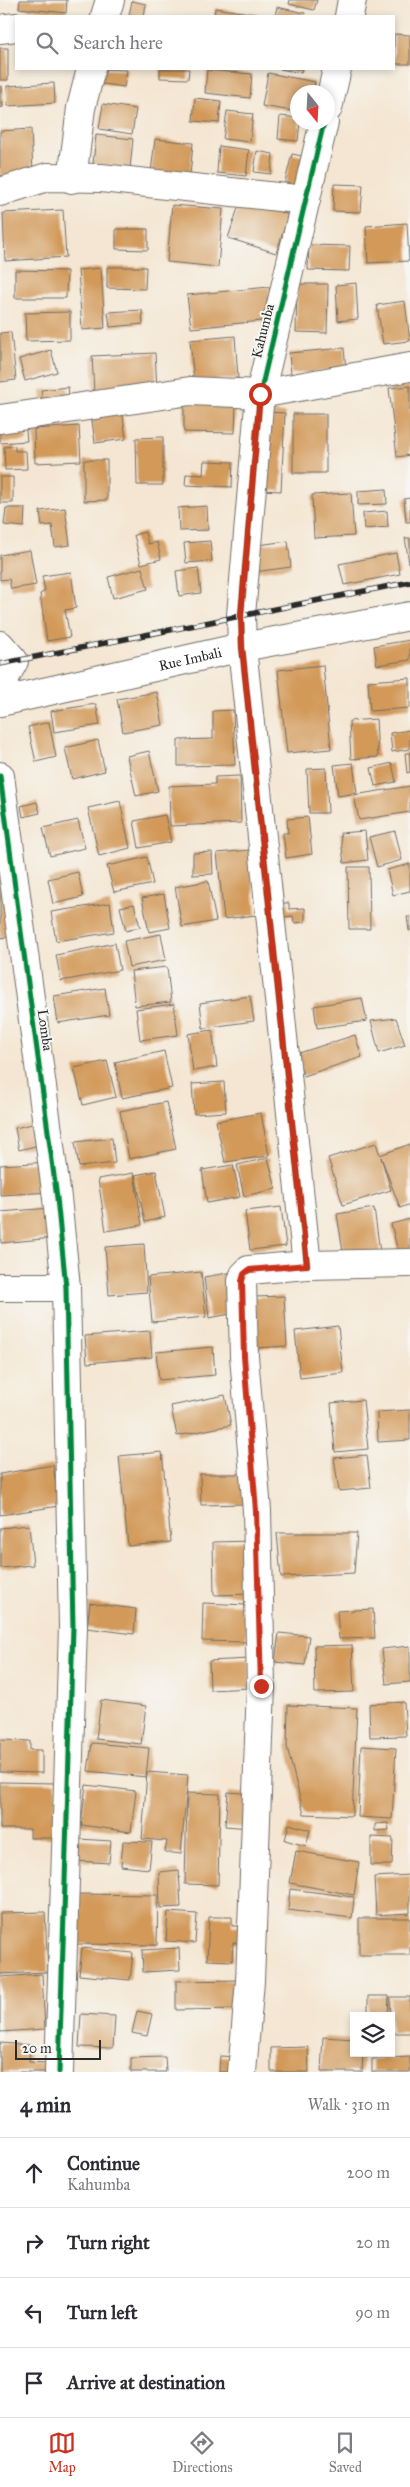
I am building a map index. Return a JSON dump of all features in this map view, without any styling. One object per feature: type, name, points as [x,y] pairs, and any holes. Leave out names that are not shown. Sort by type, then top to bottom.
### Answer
[{"type":"street","points":[[105,15],[110,0]]},
{"type":"street","points":[[348,15],[352,0]]},
{"type":"street","points":[[0,28],[15,27]]},
{"type":"street","points":[[72,179],[81,108],[91,70]]},
{"type":"street","points":[[333,85],[336,70]]},
{"type":"street","name":"Kahumba","points":[[307,1265],[242,647],[241,615],[260,394],[322,130]]},
{"type":"street","points":[[0,192],[48,177],[72,179],[101,178],[306,200]]},
{"type":"street","points":[[0,419],[190,390],[260,394],[410,367]]},
{"type":"street","name":"Rue Imbali","points":[[0,702],[242,647],[410,616]]},
{"type":"street","points":[[0,645],[14,661],[0,687]]},
{"type":"street","name":"Lomba","points":[[0,776],[57,1198],[66,1287],[73,1627],[59,2072]]},
{"type":"street","points":[[242,2072],[250,1981],[261,1686],[256,1511],[244,1356],[242,1281],[244,1274],[249,1270],[307,1265],[410,1263]]},
{"type":"street","points":[[0,1287],[66,1287]]},
{"type":"building","points":[[20,0],[67,0],[66,13],[19,8]]},
{"type":"building","points":[[290,0],[317,0],[314,10],[289,4]]},
{"type":"building","points":[[132,1],[146,4],[144,15],[129,15]]},
{"type":"building","points":[[277,7],[305,13],[304,15],[275,15]]},
{"type":"building","points":[[215,8],[262,15],[214,15]]},
{"type":"building","points":[[395,34],[410,35],[410,64],[395,64]]},
{"type":"building","points":[[0,48],[8,48],[8,80],[0,80]]},
{"type":"building","points":[[98,70],[127,70],[124,87],[96,83]]},
{"type":"building","points":[[160,70],[189,70],[188,79],[160,78]]},
{"type":"building","points":[[207,70],[252,74],[250,98],[205,93]]},
{"type":"building","points":[[285,70],[302,70],[301,73]]},
{"type":"building","points":[[268,73],[315,82],[314,85],[290,85],[290,111],[262,106]]},
{"type":"building","points":[[54,83],[55,103],[8,106],[7,86]]},
{"type":"building","points":[[0,86],[2,86],[3,107],[0,108]]},
{"type":"building","points":[[195,98],[221,101],[219,123],[193,121]]},
{"type":"building","points":[[103,104],[136,109],[132,134],[99,129]]},
{"type":"building","points":[[227,111],[253,114],[250,142],[223,139]]},
{"type":"building","points":[[280,116],[290,117],[290,130],[299,130],[298,141],[278,139]]},
{"type":"building","points":[[31,129],[33,174],[0,176],[0,131]]},
{"type":"building","points":[[96,135],[133,139],[130,169],[93,164]]},
{"type":"building","points":[[155,139],[193,143],[190,176],[151,172]]},
{"type":"building","points":[[219,146],[249,150],[246,176],[217,173]]},
{"type":"building","points":[[257,151],[273,154],[271,174],[254,172]]},
{"type":"building","points":[[292,154],[307,157],[300,190],[284,186]]},
{"type":"building","points":[[334,184],[363,185],[361,212],[333,211]]},
{"type":"building","points":[[241,199],[289,215],[276,253],[228,238]]},
{"type":"building","points":[[172,205],[223,209],[218,267],[167,262]]},
{"type":"building","points":[[63,210],[66,257],[5,261],[3,213]]},
{"type":"building","points":[[407,223],[409,261],[368,263],[366,226]]},
{"type":"building","points":[[116,229],[148,229],[148,250],[116,249]]},
{"type":"building","points":[[309,245],[350,246],[349,271],[308,270]]},
{"type":"building","points":[[107,267],[146,267],[145,289],[107,288]]},
{"type":"building","points":[[101,268],[105,328],[82,330],[78,270]]},
{"type":"building","points":[[15,270],[67,271],[66,298],[15,298]]},
{"type":"building","points":[[356,283],[358,319],[338,321],[336,285]]},
{"type":"building","points":[[297,284],[328,284],[327,333],[296,332]]},
{"type":"building","points":[[269,287],[272,320],[191,328],[187,295]]},
{"type":"building","points":[[405,301],[410,341],[383,344],[377,305]]},
{"type":"building","points":[[142,310],[143,324],[110,327],[108,312]]},
{"type":"building","points":[[70,312],[70,340],[26,341],[25,313]]},
{"type":"building","points":[[11,332],[16,380],[0,382],[0,333]]},
{"type":"building","points":[[235,336],[238,378],[194,382],[190,340]]},
{"type":"building","points":[[344,348],[346,369],[291,374],[289,353]]},
{"type":"building","points":[[51,350],[57,372],[25,381],[19,359]]},
{"type":"building","points":[[155,353],[157,389],[94,392],[92,356]]},
{"type":"building","points":[[410,386],[410,455],[397,457],[389,388]]},
{"type":"building","points":[[68,387],[70,405],[43,407],[41,390]]},
{"type":"building","points":[[184,402],[236,403],[235,433],[184,432]]},
{"type":"building","points":[[122,409],[126,439],[95,443],[91,413]]},
{"type":"building","points":[[264,412],[285,413],[281,491],[261,490]]},
{"type":"building","points":[[293,414],[326,414],[326,473],[293,473]]},
{"type":"building","points":[[25,421],[27,441],[0,443],[0,422]]},
{"type":"building","points":[[79,426],[81,461],[35,463],[34,429]]},
{"type":"building","points":[[163,437],[163,485],[137,485],[136,438]]},
{"type":"building","points":[[15,446],[15,451],[26,451],[27,469],[5,470],[4,447]]},
{"type":"building","points":[[84,460],[107,460],[107,500],[84,501]]},
{"type":"building","points":[[204,461],[233,462],[232,487],[185,485],[186,474],[203,475]]},
{"type":"building","points":[[0,477],[13,477],[13,503],[0,503]]},
{"type":"building","points":[[386,489],[387,504],[358,505],[358,491]]},
{"type":"building","points":[[351,493],[354,536],[314,538],[312,495]]},
{"type":"building","points":[[410,498],[410,522],[406,522],[404,499]]},
{"type":"building","points":[[207,506],[208,530],[179,531],[178,508]]},
{"type":"building","points":[[6,508],[25,508],[24,527],[4,525]]},
{"type":"building","points":[[65,508],[70,545],[55,547],[52,525],[42,526],[40,511]]},
{"type":"building","points":[[387,511],[388,527],[364,529],[363,513]]},
{"type":"building","points":[[145,532],[148,544],[157,542],[161,559],[141,564],[134,535]]},
{"type":"building","points":[[405,538],[410,538],[410,563],[409,563]]},
{"type":"building","points":[[210,541],[212,561],[186,563],[184,543]]},
{"type":"building","points":[[288,541],[291,567],[254,572],[250,546]]},
{"type":"building","points":[[30,550],[36,585],[11,589],[9,579],[0,580],[0,555]]},
{"type":"building","points":[[396,553],[400,574],[344,585],[339,564]]},
{"type":"building","points":[[142,568],[148,589],[113,598],[108,577]]},
{"type":"building","points":[[198,568],[201,593],[179,596],[176,571]]},
{"type":"building","points":[[71,572],[76,608],[65,610],[70,637],[47,641],[40,594],[45,591],[42,576]]},
{"type":"building","points":[[410,640],[410,660],[377,665],[374,646]]},
{"type":"building","points":[[323,665],[331,749],[287,753],[278,670]]},
{"type":"building","points":[[410,678],[410,708],[370,711],[368,681]]},
{"type":"building","points":[[157,692],[163,725],[123,732],[117,699]]},
{"type":"building","points":[[96,704],[100,725],[54,732],[51,711]]},
{"type":"building","points":[[233,710],[235,765],[178,766],[178,740],[213,739],[213,711]]},
{"type":"building","points":[[376,719],[378,757],[351,759],[349,721]]},
{"type":"building","points":[[49,722],[56,757],[36,762],[28,727]]},
{"type":"building","points":[[410,730],[410,749],[392,752],[390,733]]},
{"type":"building","points":[[98,740],[105,771],[72,779],[65,748]]},
{"type":"building","points":[[149,751],[158,791],[136,796],[127,756]]},
{"type":"building","points":[[405,753],[410,753],[410,772],[407,773]]},
{"type":"building","points":[[353,763],[357,793],[338,796],[334,765]]},
{"type":"building","points":[[392,763],[396,782],[375,786],[371,768]]},
{"type":"building","points":[[326,768],[328,813],[309,813],[307,769]]},
{"type":"building","points":[[240,776],[241,823],[170,826],[169,786],[215,784],[215,777]]},
{"type":"building","points":[[410,786],[410,812],[359,820],[354,795]]},
{"type":"building","points":[[120,801],[130,848],[99,856],[88,808]]},
{"type":"building","points":[[37,802],[40,813],[23,817],[21,806]]},
{"type":"building","points":[[165,815],[171,842],[139,848],[134,821]]},
{"type":"building","points":[[308,817],[312,854],[286,858],[283,833],[288,833],[287,819]]},
{"type":"building","points":[[78,820],[85,848],[50,856],[43,828]]},
{"type":"building","points":[[365,831],[368,860],[344,863],[340,833]]},
{"type":"building","points":[[395,831],[402,860],[377,867],[369,837]]},
{"type":"building","points":[[250,850],[256,915],[224,919],[217,853]]},
{"type":"building","points":[[212,852],[213,874],[193,875],[193,853]]},
{"type":"building","points":[[147,857],[153,884],[114,892],[107,866]]},
{"type":"building","points":[[410,864],[410,891],[393,895],[387,870]]},
{"type":"building","points":[[348,867],[369,867],[370,929],[349,929]]},
{"type":"building","points":[[78,872],[83,897],[53,904],[48,879]]},
{"type":"building","points":[[0,874],[13,936],[0,938]]},
{"type":"building","points":[[208,881],[216,921],[182,927],[175,887]]},
{"type":"building","points":[[164,894],[170,928],[149,932],[142,898]]},
{"type":"building","points":[[110,903],[114,932],[56,941],[51,912]]},
{"type":"building","points":[[280,903],[289,903],[289,909],[305,908],[305,922],[294,923],[293,916],[281,917]]},
{"type":"building","points":[[134,904],[140,927],[126,931],[120,907]]},
{"type":"building","points":[[407,917],[410,917],[410,931],[409,931]]},
{"type":"building","points":[[161,934],[166,960],[129,967],[124,941]]},
{"type":"building","points":[[115,943],[120,970],[61,981],[56,955]]},
{"type":"building","points":[[167,967],[171,1002],[135,1006],[131,971]]},
{"type":"building","points":[[105,988],[109,1015],[58,1023],[54,996]]},
{"type":"building","points":[[250,996],[254,1021],[203,1028],[200,1003]]},
{"type":"building","points":[[362,998],[367,1021],[317,1028],[314,1006]]},
{"type":"building","points":[[174,1004],[178,1035],[140,1040],[136,1009]]},
{"type":"building","points":[[396,1018],[405,1045],[379,1053],[371,1021]]},
{"type":"building","points":[[212,1030],[217,1067],[193,1071],[188,1034]]},
{"type":"building","points":[[355,1035],[362,1057],[304,1076],[296,1054]]},
{"type":"building","points":[[164,1051],[172,1088],[122,1098],[115,1062]]},
{"type":"building","points":[[107,1061],[116,1097],[83,1105],[74,1068]]},
{"type":"building","points":[[224,1082],[226,1112],[194,1114],[192,1084]]},
{"type":"building","points":[[166,1102],[176,1149],[129,1159],[120,1111]]},
{"type":"building","points":[[261,1113],[269,1156],[225,1162],[216,1121]]},
{"type":"building","points":[[41,1122],[47,1143],[19,1150],[15,1128]]},
{"type":"building","points":[[112,1138],[115,1163],[79,1167],[75,1142]]},
{"type":"building","points":[[376,1143],[380,1155],[410,1144],[410,1204],[400,1208],[381,1157],[391,1190],[343,1205],[328,1158]]},
{"type":"building","points":[[268,1158],[276,1189],[244,1196],[237,1165]]},
{"type":"building","points":[[50,1162],[51,1192],[0,1195],[0,1165]]},
{"type":"building","points":[[233,1165],[240,1197],[207,1203],[202,1170]]},
{"type":"building","points":[[156,1171],[165,1217],[145,1222],[135,1175]]},
{"type":"building","points":[[134,1173],[142,1225],[106,1231],[98,1179]]},
{"type":"building","points":[[281,1207],[286,1246],[250,1250],[245,1211]]},
{"type":"building","points":[[51,1208],[53,1238],[1,1243],[0,1212]]},
{"type":"building","points":[[374,1208],[380,1252],[344,1258],[337,1214]]},
{"type":"building","points":[[410,1219],[410,1257],[400,1260],[391,1224]]},
{"type":"building","points":[[144,1244],[147,1292],[109,1295],[105,1247]]},
{"type":"building","points":[[246,1270],[252,1310],[209,1318],[204,1277]]},
{"type":"building","points":[[201,1272],[206,1317],[152,1322],[148,1277]]},
{"type":"building","points":[[284,1296],[287,1346],[257,1348],[254,1297]]},
{"type":"building","points":[[338,1326],[343,1373],[300,1378],[295,1331]]},
{"type":"building","points":[[150,1331],[152,1357],[87,1363],[85,1336]]},
{"type":"building","points":[[213,1347],[215,1375],[159,1380],[156,1352]]},
{"type":"building","points":[[225,1395],[231,1425],[177,1436],[171,1406]]},
{"type":"building","points":[[363,1400],[368,1449],[335,1452],[331,1403]]},
{"type":"building","points":[[410,1410],[410,1440],[378,1442],[377,1412]]},
{"type":"building","points":[[162,1452],[171,1542],[128,1546],[119,1456]]},
{"type":"building","points":[[367,1455],[371,1488],[339,1491],[334,1458]]},
{"type":"building","points":[[53,1465],[59,1506],[0,1515],[0,1474]]},
{"type":"building","points":[[200,1474],[245,1474],[245,1504],[201,1505]]},
{"type":"building","points":[[29,1525],[33,1565],[0,1568],[0,1528]]},
{"type":"building","points":[[277,1533],[357,1533],[354,1573],[281,1577]]},
{"type":"building","points":[[254,1541],[255,1594],[214,1595],[213,1542]]},
{"type":"building","points":[[90,1603],[136,1609],[134,1634],[87,1628]]},
{"type":"building","points":[[203,1603],[247,1605],[246,1642],[202,1641]]},
{"type":"building","points":[[373,1609],[375,1638],[339,1639],[337,1611]]},
{"type":"building","points":[[279,1633],[309,1636],[305,1665],[275,1662]]},
{"type":"building","points":[[352,1645],[354,1692],[315,1693],[314,1646]]},
{"type":"building","points":[[410,1646],[410,1682],[386,1684],[382,1649]]},
{"type":"building","points":[[249,1659],[251,1688],[210,1690],[209,1661]]},
{"type":"building","points":[[101,1700],[146,1706],[141,1744],[96,1739]]},
{"type":"building","points":[[404,1702],[406,1736],[370,1737],[369,1704]]},
{"type":"building","points":[[288,1705],[357,1708],[352,1816],[304,1814],[287,1747]]},
{"type":"building","points":[[0,1740],[30,1741],[30,1750],[42,1750],[42,1773],[0,1772]]},
{"type":"building","points":[[92,1743],[149,1748],[146,1777],[88,1771]]},
{"type":"building","points":[[361,1746],[396,1748],[392,1819],[358,1817]]},
{"type":"building","points":[[147,1772],[188,1775],[181,1854],[165,1852],[167,1841],[142,1839]]},
{"type":"building","points":[[0,1782],[56,1783],[55,1838],[30,1838],[30,1829],[0,1829]]},
{"type":"building","points":[[86,1785],[136,1791],[131,1832],[81,1825]]},
{"type":"building","points":[[228,1792],[252,1794],[250,1828],[225,1826]]},
{"type":"building","points":[[187,1793],[220,1794],[218,1885],[185,1884]]},
{"type":"building","points":[[388,1823],[389,1830],[375,1831],[375,1824]]},
{"type":"building","points":[[289,1824],[310,1830],[306,1846],[285,1840]]},
{"type":"building","points":[[371,1837],[393,1838],[392,1865],[371,1865]]},
{"type":"building","points":[[79,1839],[111,1841],[109,1863],[77,1861]]},
{"type":"building","points":[[123,1841],[152,1842],[149,1869],[121,1866]]},
{"type":"building","points":[[296,1851],[359,1862],[354,1895],[290,1883]]},
{"type":"building","points":[[179,1870],[181,1907],[160,1908],[159,1872]]},
{"type":"building","points":[[410,1875],[410,1913],[376,1915],[374,1877]]},
{"type":"building","points":[[290,1889],[354,1897],[352,1918],[288,1910]]},
{"type":"building","points":[[76,1894],[158,1895],[157,1945],[75,1944]]},
{"type":"building","points":[[45,1912],[48,1972],[0,1974],[0,1913]]},
{"type":"building","points":[[168,1912],[197,1914],[195,1943],[166,1941]]},
{"type":"building","points":[[209,1917],[232,1917],[232,1926],[251,1926],[250,1944],[233,1943],[232,1961],[207,1960]]},
{"type":"building","points":[[359,1918],[410,1918],[410,1955],[359,1955]]},
{"type":"building","points":[[82,1948],[133,1953],[130,1980],[79,1975]]},
{"type":"building","points":[[179,1948],[180,1970],[143,1972],[142,1950]]},
{"type":"building","points":[[42,1974],[45,2029],[0,2032],[0,1977]]},
{"type":"building","points":[[241,1980],[241,2009],[176,2010],[176,1981]]},
{"type":"building","points":[[368,1996],[389,1996],[388,2012],[368,2012]]},
{"type":"building","points":[[390,1997],[410,1997],[410,2033],[395,2033],[395,2012],[390,2012]]},
{"type":"building","points":[[137,2011],[152,2014],[147,2036],[132,2033]]},
{"type":"building","points":[[81,2014],[115,2016],[113,2048],[79,2047]]},
{"type":"building","points":[[323,2037],[350,2039],[350,2057],[363,2057],[362,2072],[321,2072]]},
{"type":"building","points":[[0,2043],[30,2045],[29,2062],[46,2063],[45,2072],[0,2072]]},
{"type":"building","points":[[308,2047],[309,2072],[271,2072],[271,2048]]},
{"type":"building","points":[[220,2056],[236,2057],[235,2072],[219,2072]]},
{"type":"building","points":[[165,2057],[166,2072],[131,2072],[131,2058]]},
{"type":"building","points":[[410,2057],[410,2072],[372,2072],[372,2059]]},
{"type":"railway","points":[[0,664],[410,582]]},
{"type":"cycle path","points":[[307,1265],[242,647],[241,615],[260,394],[322,130]]},
{"type":"cycle path","points":[[0,776],[57,1198],[66,1287],[73,1627],[59,2072]]},
{"type":"route","points":[[260,394],[241,615],[242,647],[307,1265],[249,1270],[244,1274],[242,1281],[244,1356],[256,1511],[261,1686]]}]
